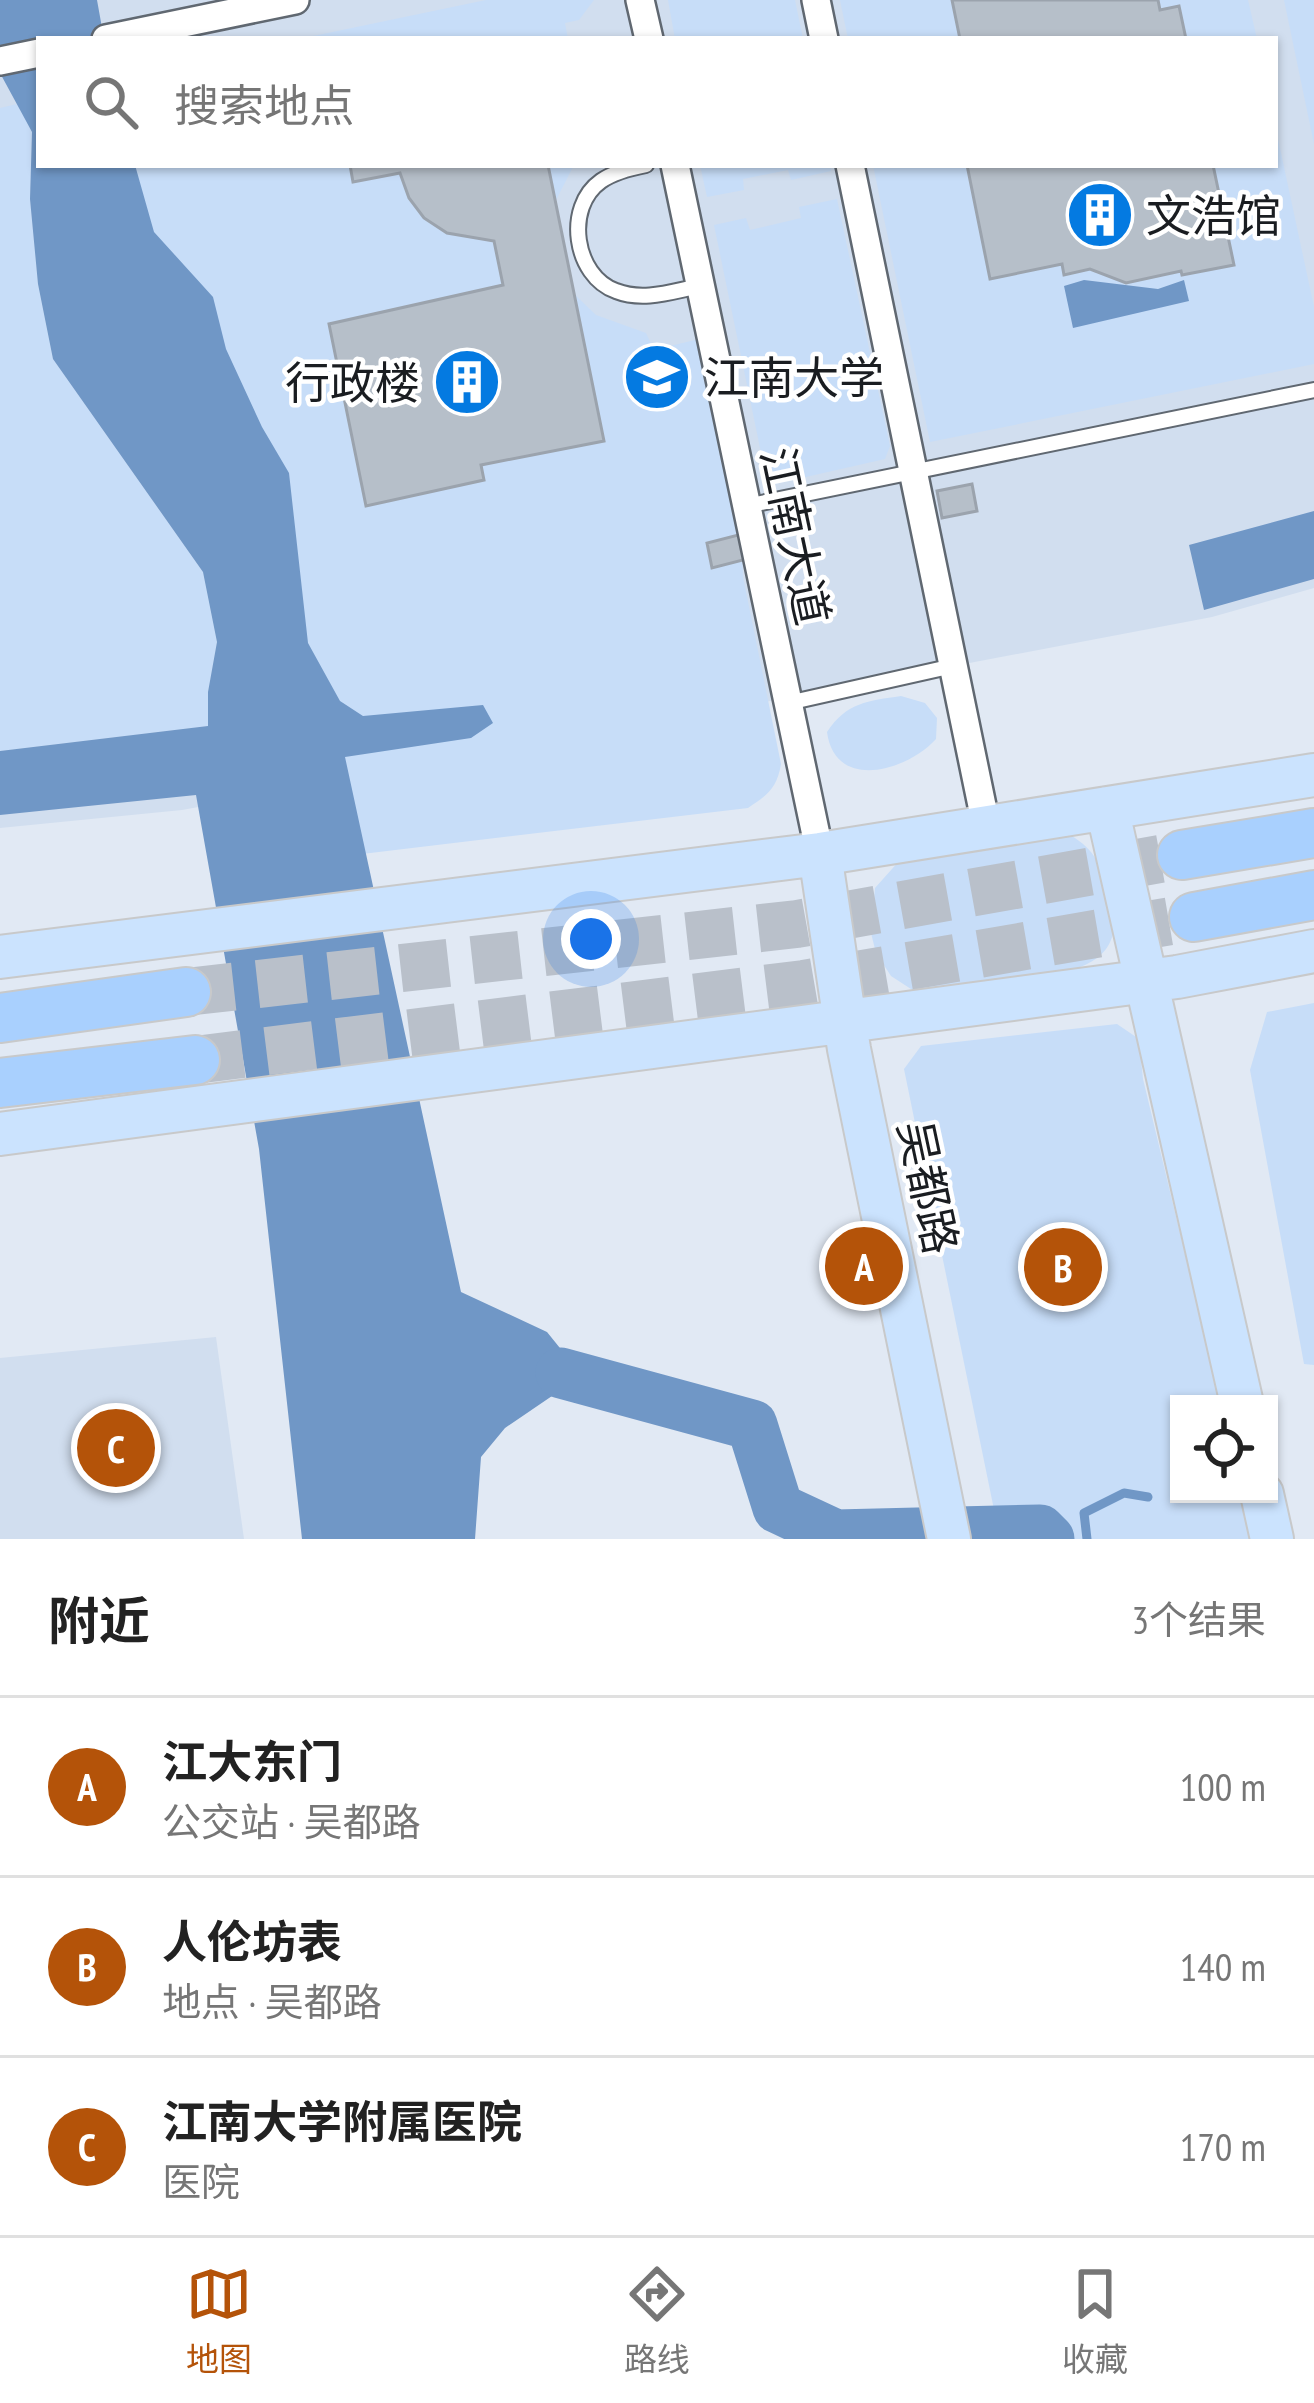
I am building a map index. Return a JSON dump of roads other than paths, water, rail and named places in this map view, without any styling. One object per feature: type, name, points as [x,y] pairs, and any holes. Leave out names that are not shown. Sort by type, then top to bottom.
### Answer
[{"type":"highway","points":[[1182,855],[1314,833]]},
{"type":"highway","points":[[1194,917],[1314,895]]},
{"type":"highway","points":[[0,1018],[186,992]]},
{"type":"highway","points":[[0,1083],[195,1060]]},
{"type":"main road","points":[[0,957],[820,854],[1314,775]]},
{"type":"main road","points":[[1107,808],[1240,1395]]},
{"type":"main road","name":"吴都路","points":[[820,854],[846,1021],[950,1539]]},
{"type":"main road","points":[[0,1134],[1147,980],[1314,951]]},
{"type":"main road","points":[[1264,1503],[1272,1539]]},
{"type":"street","points":[[120,36],[295,0]]},
{"type":"street","points":[[640,0],[648,36]]},
{"type":"street","points":[[816,0],[823,36]]},
{"type":"street","points":[[0,62],[36,54]]},
{"type":"street","name":"江南大道","points":[[676,168],[820,854]]},
{"type":"street","points":[[851,168],[986,825]]},
{"type":"lane","points":[[633,168],[598,183],[582,205],[577,238],[588,270],[614,291],[648,297],[700,286]]},
{"type":"lane","points":[[746,506],[1314,390]]},
{"type":"lane","points":[[788,703],[953,666]]},
{"type":"water","points":[[0,0],[97,0],[103,36],[36,36],[36,168],[136,168],[154,232],[213,297],[226,349],[289,473],[308,643],[340,701],[363,716],[483,705],[493,723],[471,738],[345,757],[461,1292],[547,1332],[568,1358],[552,1396],[505,1428],[481,1457],[475,1539],[302,1539],[259,1149],[196,795],[0,815],[0,751],[208,726],[208,692],[217,642],[203,572],[53,359],[38,284],[30,199],[32,132],[0,73]]},
{"type":"water","points":[[1084,280],[1158,289],[1184,280],[1189,301],[1073,328],[1064,286]]},
{"type":"water","points":[[1314,511],[1314,579],[1204,610],[1189,545]]},
{"type":"waterway","points":[[561,1373],[752,1425],[778,1508],[836,1535],[1040,1530],[1049,1539]]},
{"type":"waterway","points":[[1087,1539],[1084,1513],[1124,1493],[1148,1497]]},
{"type":"tunnel","points":[[186,992],[797,924],[1182,855]]},
{"type":"tunnel","points":[[195,1060],[804,984],[1194,917]]},
{"type":"place","name":"文浩馆","points":[[1100,215]]},
{"type":"place","name":"江南大学","points":[[657,377]]},
{"type":"place","name":"行政楼","points":[[467,382]]},
{"type":"place","name":"江大东门","points":[[864,1266]]},
{"type":"place","name":"人伦坊表","points":[[1063,1267]]},
{"type":"place","name":"江南大学附属医院","points":[[116,1448]]}]
